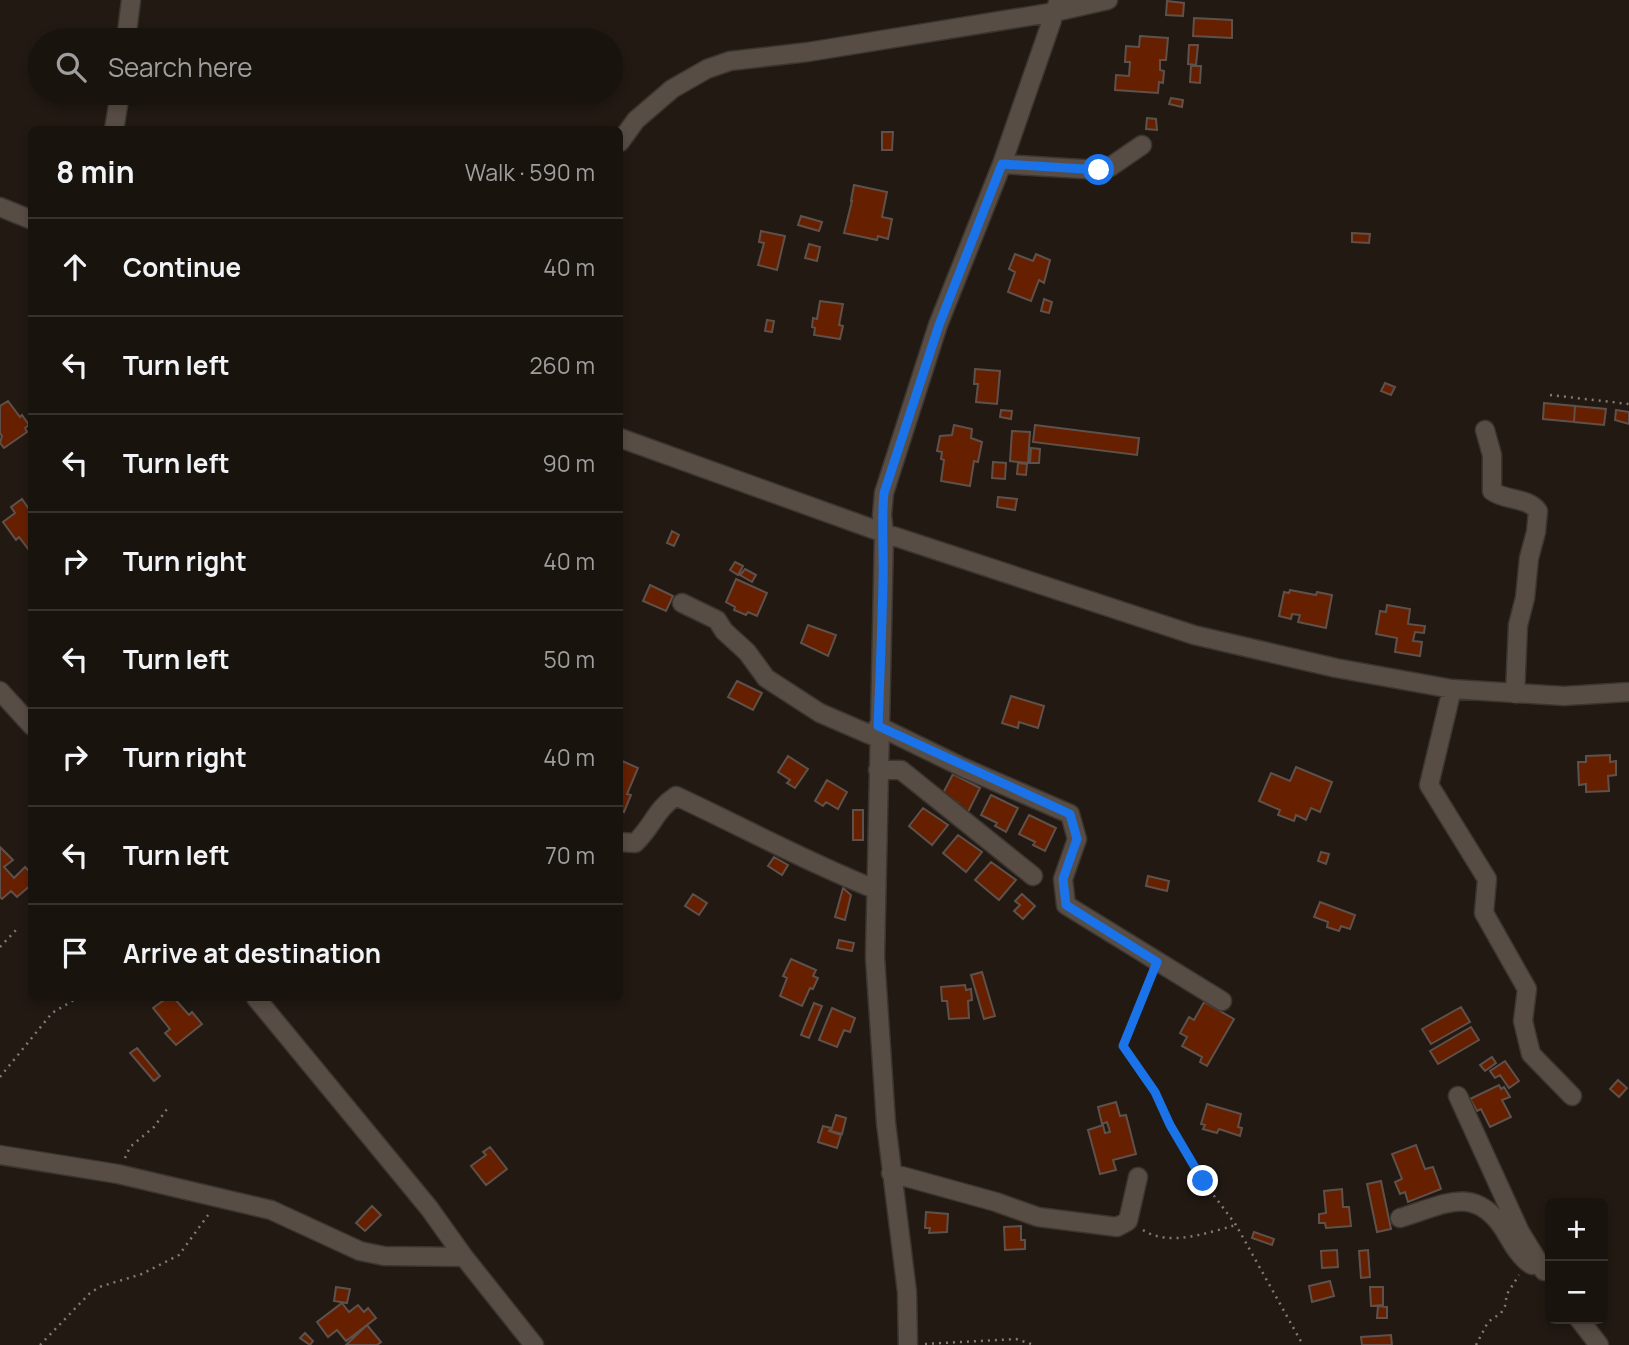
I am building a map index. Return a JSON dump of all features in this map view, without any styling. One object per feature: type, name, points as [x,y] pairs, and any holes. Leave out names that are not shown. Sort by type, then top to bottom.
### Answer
[{"type":"street","points":[[128,28],[131,0]]},
{"type":"street","points":[[623,138],[636,120],[672,89],[706,69],[730,61],[808,52],[1057,6],[1108,0]]},
{"type":"street","points":[[908,1345],[906,1292],[891,1173],[877,997],[875,889],[884,493],[939,325],[1002,164],[1057,6]]},
{"type":"street","points":[[115,126],[118,105]]},
{"type":"street","points":[[1002,164],[1099,170],[1110,167],[1142,145]]},
{"type":"street","points":[[0,207],[28,218]]},
{"type":"street","points":[[1485,430],[1492,455],[1492,491],[1504,497],[1530,503],[1538,511],[1525,598],[1518,625],[1515,694]]},
{"type":"street","points":[[623,439],[884,533],[1194,635],[1336,668],[1452,689],[1564,696],[1629,692]]},
{"type":"street","points":[[682,603],[718,620],[724,631],[747,652],[766,678],[820,713],[878,732],[1070,814],[1077,839],[1063,879],[1066,905],[1222,1002]]},
{"type":"street","points":[[1452,689],[1429,785],[1487,879],[1484,913],[1527,989],[1523,1021],[1531,1054],[1572,1096]]},
{"type":"street","points":[[0,691],[28,722]]},
{"type":"street","points":[[878,770],[901,770],[1033,876]]},
{"type":"street","points":[[623,842],[635,843],[649,830],[663,805],[676,796],[824,868],[875,889]]},
{"type":"street","points":[[258,1001],[429,1208],[534,1345]]},
{"type":"street","points":[[1458,1096],[1520,1232],[1545,1273]]},
{"type":"street","points":[[0,1155],[118,1174],[271,1210],[360,1251],[384,1256],[464,1257]]},
{"type":"street","points":[[891,1173],[996,1202],[1038,1217],[1117,1227],[1128,1221],[1138,1177]]},
{"type":"street","points":[[1400,1218],[1460,1201],[1472,1201],[1486,1207],[1496,1217],[1527,1262],[1545,1275]]},
{"type":"street","points":[[1583,1324],[1599,1345]]},
{"type":"path","points":[[1550,395],[1629,404]]},
{"type":"path","points":[[0,947],[16,929]]},
{"type":"path","points":[[1157,962],[1123,1046],[1155,1092],[1170,1125],[1203,1181],[1236,1225],[1303,1345]]},
{"type":"path","points":[[0,1077],[52,1013],[71,1001]]},
{"type":"path","points":[[118,1174],[130,1147],[154,1127],[167,1109]]},
{"type":"path","points":[[40,1345],[99,1287],[142,1274],[179,1255],[222,1197]]},
{"type":"path","points":[[1128,1221],[1153,1237],[1195,1237],[1236,1225]]},
{"type":"path","points":[[1476,1345],[1488,1322],[1501,1313],[1507,1294],[1527,1262]]},
{"type":"path","points":[[908,1345],[1016,1339],[1034,1345]]},
{"type":"building","points":[[1167,1],[1184,3],[1183,16],[1166,15]]},
{"type":"building","points":[[1194,18],[1232,20],[1232,38],[1193,36]]},
{"type":"building","points":[[1140,36],[1168,38],[1166,60],[1160,60],[1160,70],[1164,71],[1163,83],[1159,82],[1158,93],[1115,90],[1116,75],[1129,76],[1130,62],[1125,62],[1126,46],[1139,47]]},
{"type":"building","points":[[1189,45],[1198,45],[1196,65],[1188,64]]},
{"type":"building","points":[[1191,66],[1201,66],[1200,83],[1190,82]]},
{"type":"building","points":[[1171,98],[1183,100],[1182,107],[1169,104]]},
{"type":"building","points":[[1147,118],[1156,119],[1157,130],[1146,129]]},
{"type":"building","points":[[882,132],[893,132],[892,150],[882,150]]},
{"type":"building","points":[[854,185],[887,192],[882,217],[892,219],[888,239],[878,236],[877,240],[844,233]]},
{"type":"building","points":[[801,216],[822,222],[819,231],[798,225]]},
{"type":"building","points":[[761,231],[785,236],[777,270],[758,265],[764,243],[759,242]]},
{"type":"building","points":[[1352,233],[1370,234],[1369,243],[1352,242]]},
{"type":"building","points":[[809,244],[820,247],[817,261],[805,258]]},
{"type":"building","points":[[1015,254],[1033,261],[1036,254],[1050,260],[1044,283],[1039,280],[1031,301],[1008,292],[1015,272],[1009,269]]},
{"type":"building","points":[[1044,299],[1052,302],[1049,313],[1041,311]]},
{"type":"building","points":[[820,301],[843,304],[839,325],[843,326],[840,339],[814,335],[813,318],[817,319]]},
{"type":"building","points":[[767,320],[774,321],[772,332],[765,331]]},
{"type":"building","points":[[975,369],[1000,371],[997,404],[976,402],[978,384],[974,384]]},
{"type":"building","points":[[1385,383],[1395,387],[1391,395],[1381,391]]},
{"type":"building","points":[[8,401],[28,424],[25,428],[27,432],[4,448],[0,443],[0,406]]},
{"type":"building","points":[[1544,403],[1575,406],[1574,422],[1543,419]]},
{"type":"building","points":[[1575,406],[1606,409],[1604,425],[1574,422]]},
{"type":"building","points":[[1001,410],[1012,411],[1011,419],[1000,417]]},
{"type":"building","points":[[1616,410],[1629,412],[1629,424],[1615,420]]},
{"type":"building","points":[[954,425],[972,429],[971,438],[982,442],[978,462],[974,461],[970,486],[941,481],[944,460],[941,459],[942,452],[937,451],[940,436],[952,435]]},
{"type":"building","points":[[1035,425],[1139,438],[1137,455],[1033,442]]},
{"type":"building","points":[[1012,431],[1030,432],[1028,463],[1010,461]]},
{"type":"building","points":[[1031,448],[1040,449],[1039,463],[1030,463]]},
{"type":"building","points":[[993,462],[1006,463],[1005,479],[992,478]]},
{"type":"building","points":[[1018,463],[1027,464],[1026,475],[1017,474]]},
{"type":"building","points":[[998,497],[1017,499],[1015,510],[997,507]]},
{"type":"building","points":[[22,499],[28,508],[28,549],[19,537],[16,540],[3,522],[15,513],[11,507]]},
{"type":"building","points":[[672,531],[679,535],[674,546],[667,543]]},
{"type":"building","points":[[735,562],[743,566],[738,575],[730,570]]},
{"type":"building","points":[[745,569],[756,575],[752,582],[740,575]]},
{"type":"building","points":[[736,579],[767,593],[757,616],[734,610],[735,607],[726,602]]},
{"type":"building","points":[[650,585],[673,596],[666,611],[643,601]]},
{"type":"building","points":[[1290,590],[1332,595],[1326,628],[1298,622],[1300,615],[1292,614],[1291,619],[1279,616],[1284,592],[1289,593]]},
{"type":"building","points":[[1387,605],[1410,609],[1408,624],[1425,626],[1424,633],[1415,632],[1413,641],[1422,642],[1420,656],[1395,652],[1397,638],[1376,634],[1380,611],[1386,612]]},
{"type":"building","points":[[808,625],[836,635],[828,656],[801,643]]},
{"type":"building","points":[[737,681],[762,693],[753,710],[728,697]]},
{"type":"building","points":[[1011,696],[1044,706],[1038,728],[1019,722],[1018,728],[1002,723]]},
{"type":"building","points":[[1610,755],[1610,762],[1616,761],[1616,775],[1608,776],[1609,791],[1586,792],[1586,784],[1579,785],[1578,762],[1586,762],[1586,756]]},
{"type":"building","points":[[788,756],[808,769],[795,788],[787,783],[790,780],[778,772]]},
{"type":"building","points":[[623,761],[638,768],[627,794],[631,795],[624,812]]},
{"type":"building","points":[[1296,767],[1332,782],[1320,812],[1311,808],[1306,820],[1296,815],[1294,821],[1278,815],[1280,810],[1259,801],[1271,773],[1290,781]]},
{"type":"building","points":[[953,774],[980,788],[968,812],[956,807],[958,803],[942,795]]},
{"type":"building","points":[[827,780],[847,792],[838,809],[826,802],[823,806],[815,801]]},
{"type":"building","points":[[991,795],[1018,808],[1006,832],[995,826],[997,823],[981,815]]},
{"type":"building","points":[[923,808],[948,825],[932,845],[909,826]]},
{"type":"building","points":[[853,810],[863,810],[863,840],[853,840]]},
{"type":"building","points":[[1029,815],[1056,828],[1045,851],[1019,834]]},
{"type":"building","points":[[958,835],[982,852],[966,872],[943,853]]},
{"type":"building","points":[[0,847],[13,860],[4,867],[14,878],[25,867],[28,870],[28,887],[17,897],[11,891],[2,899]]},
{"type":"building","points":[[1321,852],[1329,854],[1326,864],[1318,861]]},
{"type":"building","points":[[774,857],[788,865],[782,875],[768,866]]},
{"type":"building","points":[[991,862],[1016,880],[999,900],[975,880]]},
{"type":"building","points":[[1148,876],[1169,881],[1167,891],[1146,886]]},
{"type":"building","points":[[843,888],[851,895],[845,920],[835,917]]},
{"type":"building","points":[[693,894],[707,903],[699,915],[685,906]]},
{"type":"building","points":[[1022,894],[1035,906],[1023,919],[1014,911],[1020,905],[1015,901]]},
{"type":"building","points":[[1320,902],[1355,915],[1350,929],[1341,926],[1339,931],[1327,927],[1328,922],[1314,917]]},
{"type":"building","points":[[839,940],[854,943],[852,951],[837,948]]},
{"type":"building","points":[[791,959],[816,970],[813,976],[818,978],[802,1006],[780,996],[787,978],[783,976]]},
{"type":"building","points":[[982,972],[995,1016],[984,1019],[971,975]]},
{"type":"building","points":[[965,985],[966,990],[971,989],[972,1000],[968,1001],[969,1018],[949,1019],[947,1001],[942,1001],[941,987]]},
{"type":"building","points":[[163,1001],[177,1001],[189,1015],[192,1012],[202,1024],[176,1045],[165,1033],[170,1029],[153,1008]]},
{"type":"building","points":[[1204,1002],[1234,1019],[1207,1066],[1200,1062],[1202,1057],[1182,1046],[1187,1037],[1180,1033],[1189,1017],[1194,1020]]},
{"type":"building","points":[[814,1003],[822,1006],[809,1038],[801,1035]]},
{"type":"building","points":[[1461,1007],[1470,1022],[1431,1044],[1422,1029]]},
{"type":"building","points":[[832,1008],[855,1018],[850,1032],[844,1030],[837,1047],[819,1040]]},
{"type":"building","points":[[1471,1027],[1479,1040],[1438,1064],[1430,1051]]},
{"type":"building","points":[[137,1048],[160,1076],[154,1081],[130,1053]]},
{"type":"building","points":[[1492,1057],[1496,1063],[1485,1071],[1480,1065]]},
{"type":"building","points":[[1505,1061],[1519,1081],[1509,1088],[1500,1075],[1495,1078],[1490,1071]]},
{"type":"building","points":[[1618,1080],[1627,1088],[1619,1097],[1610,1089]]},
{"type":"building","points":[[1499,1085],[1501,1089],[1504,1087],[1510,1097],[1502,1100],[1511,1117],[1490,1127],[1481,1109],[1477,1111],[1470,1099]]},
{"type":"building","points":[[1116,1102],[1120,1116],[1126,1115],[1136,1154],[1113,1160],[1116,1170],[1100,1174],[1088,1130],[1103,1125],[1105,1133],[1110,1132],[1107,1122],[1102,1124],[1098,1107]]},
{"type":"building","points":[[1207,1104],[1241,1114],[1238,1127],[1242,1128],[1240,1136],[1219,1129],[1217,1133],[1203,1129],[1205,1125],[1201,1124]]},
{"type":"building","points":[[836,1115],[846,1118],[842,1134],[831,1131]]},
{"type":"building","points":[[823,1126],[841,1135],[837,1148],[818,1142]]},
{"type":"building","points":[[1416,1145],[1425,1169],[1433,1167],[1441,1189],[1408,1202],[1405,1192],[1400,1194],[1395,1182],[1402,1179],[1392,1154]]},
{"type":"building","points":[[490,1147],[507,1169],[486,1185],[471,1166],[486,1155],[483,1152]]},
{"type":"building","points":[[1381,1181],[1391,1229],[1377,1232],[1367,1184]]},
{"type":"building","points":[[1342,1189],[1343,1207],[1349,1207],[1351,1226],[1326,1228],[1325,1223],[1319,1223],[1319,1214],[1326,1213],[1324,1191]]},
{"type":"building","points":[[372,1206],[381,1215],[365,1231],[356,1223]]},
{"type":"building","points":[[926,1212],[948,1214],[947,1232],[929,1233],[930,1228],[925,1228]]},
{"type":"building","points":[[1021,1226],[1021,1240],[1025,1240],[1025,1249],[1005,1250],[1004,1227]]},
{"type":"building","points":[[1254,1232],[1274,1239],[1272,1245],[1252,1238]]},
{"type":"building","points":[[1337,1250],[1338,1267],[1322,1268],[1321,1251]]},
{"type":"building","points":[[1368,1250],[1370,1277],[1361,1278],[1359,1251]]},
{"type":"building","points":[[1330,1281],[1334,1296],[1312,1302],[1309,1286]]},
{"type":"building","points":[[336,1287],[350,1289],[347,1303],[334,1301]]},
{"type":"building","points":[[1370,1287],[1383,1287],[1383,1305],[1371,1306]]},
{"type":"building","points":[[342,1303],[349,1312],[358,1305],[364,1312],[368,1308],[376,1318],[346,1341],[337,1330],[328,1337],[317,1322]]},
{"type":"building","points":[[1378,1306],[1387,1307],[1387,1318],[1377,1318]]},
{"type":"building","points":[[367,1325],[381,1342],[377,1345],[346,1345]]},
{"type":"building","points":[[305,1333],[313,1341],[310,1345],[300,1338]]},
{"type":"building","points":[[1391,1335],[1392,1345],[1362,1345],[1361,1337]]},
{"type":"route","points":[[1099,170],[1002,164],[939,325],[884,493],[878,726],[962,767],[1070,814],[1077,839],[1063,879],[1066,905],[1157,962],[1123,1046],[1155,1092],[1170,1125],[1203,1181]]}]
